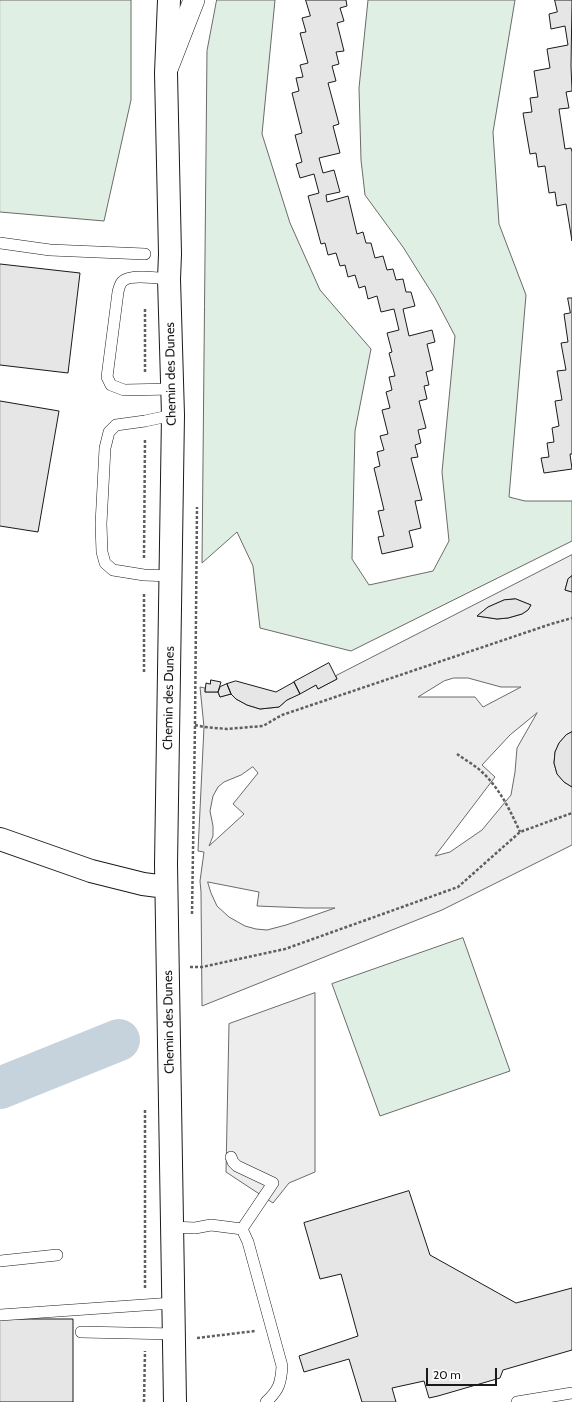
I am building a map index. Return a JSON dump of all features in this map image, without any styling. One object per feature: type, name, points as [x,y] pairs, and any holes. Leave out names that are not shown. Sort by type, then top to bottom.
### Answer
[{"type":"street","points":[[166,73],[169,0]]},
{"type":"street","name":"Chemin des Dunes","points":[[175,1402],[166,887],[173,389],[169,279],[170,246],[166,73],[194,0]]},
{"type":"street","points":[[0,839],[91,871],[143,884],[166,887]]},
{"type":"lane","points":[[0,243],[50,250],[145,254]]},
{"type":"lane","points":[[169,279],[145,277],[126,279],[122,281],[118,292],[107,377],[111,386],[124,390],[173,389]]},
{"type":"lane","points":[[171,576],[144,575],[113,570],[105,563],[102,552],[101,524],[105,448],[110,432],[116,425],[145,422],[173,415]]},
{"type":"lane","points":[[231,1156],[233,1162],[237,1166],[273,1183],[242,1229]]},
{"type":"lane","points":[[171,1227],[195,1228],[211,1225],[242,1229]]},
{"type":"lane","points":[[242,1229],[248,1242],[282,1366],[281,1382],[274,1395],[266,1402]]},
{"type":"lane","points":[[0,1261],[57,1255]]},
{"type":"lane","points":[[0,1315],[173,1302]]},
{"type":"lane","points":[[81,1332],[174,1334]]},
{"type":"lane","points":[[517,1402],[572,1393]]},
{"type":"path","points":[[192,919],[197,506]]},
{"type":"path","points":[[195,725],[228,729],[263,726],[282,715],[572,618]]},
{"type":"path","points":[[457,754],[481,771],[502,795],[520,832]]},
{"type":"path","points":[[190,974],[190,966],[202,968],[285,949],[458,887],[520,832],[572,813]]},
{"type":"path","points":[[197,1338],[272,1329]]},
{"type":"path","points":[[197,1330],[197,1345]]},
{"type":"green space","points":[[0,0],[131,0],[131,100],[104,221],[0,212]]},
{"type":"green space","points":[[217,0],[275,0],[262,134],[290,223],[320,290],[371,349],[355,431],[352,559],[369,585],[433,571],[449,541],[442,472],[455,336],[435,298],[403,247],[365,195],[361,160],[359,88],[368,0],[515,0],[493,132],[499,224],[526,295],[509,497],[525,501],[572,501],[572,541],[351,651],[260,628],[253,566],[237,532],[202,563],[207,51]]},
{"type":"green space","points":[[463,938],[510,1071],[380,1116],[332,984]]},
{"type":"shaded area","points":[[572,555],[572,576],[568,579],[565,590],[572,592],[572,732],[566,735],[559,743],[555,752],[554,763],[557,774],[564,782],[572,787],[572,845],[442,910],[202,1006],[200,881],[204,852],[198,851],[204,727],[200,687],[205,688],[205,692],[218,692],[220,697],[231,694],[236,699],[247,705],[260,709],[279,707],[287,700],[316,685],[318,689],[337,679],[336,676]],"holes":[[[516,599],[531,605],[528,610],[522,614],[508,618],[497,619],[477,616],[488,607],[504,600]],[[454,678],[468,678],[501,687],[521,687],[483,707],[475,697],[418,697],[444,681]],[[537,713],[517,748],[511,795],[482,830],[450,852],[435,856],[495,777],[482,765],[510,735]],[[253,767],[258,773],[233,804],[244,814],[209,846],[213,836],[210,811],[213,796],[218,787],[224,782],[241,775]],[[208,882],[259,892],[257,906],[335,908],[267,930],[245,926],[229,917],[217,906]]]},
{"type":"shaded area","points":[[315,993],[315,1172],[289,1183],[273,1203],[226,1172],[229,1024]]},
{"type":"building","points":[[306,0],[346,0],[347,6],[340,8],[344,21],[337,23],[344,51],[336,52],[339,64],[332,66],[336,81],[328,83],[339,124],[333,126],[340,153],[319,158],[323,173],[334,170],[340,192],[326,195],[327,202],[348,196],[357,234],[363,232],[366,243],[371,243],[375,258],[383,256],[387,270],[393,269],[396,280],[403,279],[406,292],[411,292],[415,306],[403,309],[409,336],[432,330],[435,342],[427,344],[433,370],[426,372],[429,385],[424,386],[427,399],[419,401],[426,428],[418,430],[421,443],[415,445],[418,457],[411,458],[422,500],[415,501],[421,528],[409,531],[413,547],[382,554],[378,537],[384,536],[378,511],[384,510],[374,468],[380,466],[377,452],[384,450],[380,436],[388,434],[382,410],[390,408],[386,392],[392,390],[389,377],[395,376],[389,353],[392,352],[387,333],[399,330],[394,309],[381,312],[377,296],[368,299],[365,286],[359,288],[355,275],[348,277],[345,265],[340,266],[336,253],[328,255],[325,243],[321,244],[308,196],[319,193],[314,174],[300,178],[296,164],[302,162],[295,135],[302,133],[292,93],[299,91],[296,78],[303,77],[300,65],[308,63],[300,33],[306,32],[302,18],[310,16]]},
{"type":"building","points":[[555,0],[572,0],[572,91],[566,92],[569,108],[559,109],[565,149],[571,148],[572,152],[572,241],[566,204],[557,206],[555,192],[549,193],[545,166],[538,167],[536,153],[530,154],[523,113],[532,112],[530,98],[538,97],[534,71],[550,68],[547,49],[568,45],[565,26],[551,29],[549,14],[557,12]]},
{"type":"building","points":[[0,264],[80,273],[68,373],[0,365]]},
{"type":"building","points":[[568,298],[572,298],[572,454],[570,454],[572,469],[544,473],[541,458],[549,457],[547,443],[554,442],[552,428],[559,426],[555,401],[562,400],[557,371],[566,370],[561,343],[568,342],[564,314],[570,313]]},
{"type":"building","points":[[0,401],[59,411],[38,532],[0,526]]},
{"type":"building","points":[[572,576],[572,592],[565,590],[568,579]]},
{"type":"building","points":[[516,599],[531,605],[528,610],[522,614],[508,618],[497,619],[477,616],[488,607],[504,600]]},
{"type":"building","points":[[329,663],[337,679],[318,689],[316,685],[300,694],[294,682]]},
{"type":"building","points":[[211,680],[221,682],[218,692],[205,692],[206,683],[210,684]]},
{"type":"building","points":[[236,681],[276,692],[294,682],[300,694],[287,700],[279,707],[260,709],[247,705],[236,699],[231,694],[227,684]]},
{"type":"building","points":[[227,684],[231,694],[220,697],[218,692],[220,687]]},
{"type":"building","points":[[572,732],[572,787],[564,782],[557,774],[554,763],[555,752],[559,743],[566,735]]},
{"type":"building","points":[[409,1191],[430,1255],[516,1303],[572,1288],[572,1350],[503,1370],[500,1378],[429,1398],[424,1381],[392,1388],[396,1402],[362,1402],[349,1359],[304,1372],[299,1356],[358,1336],[341,1274],[320,1279],[304,1223]]},
{"type":"building","points":[[0,1319],[73,1319],[73,1402],[0,1402]]},
{"type":"waterway","points":[[0,1088],[119,1040]]}]
